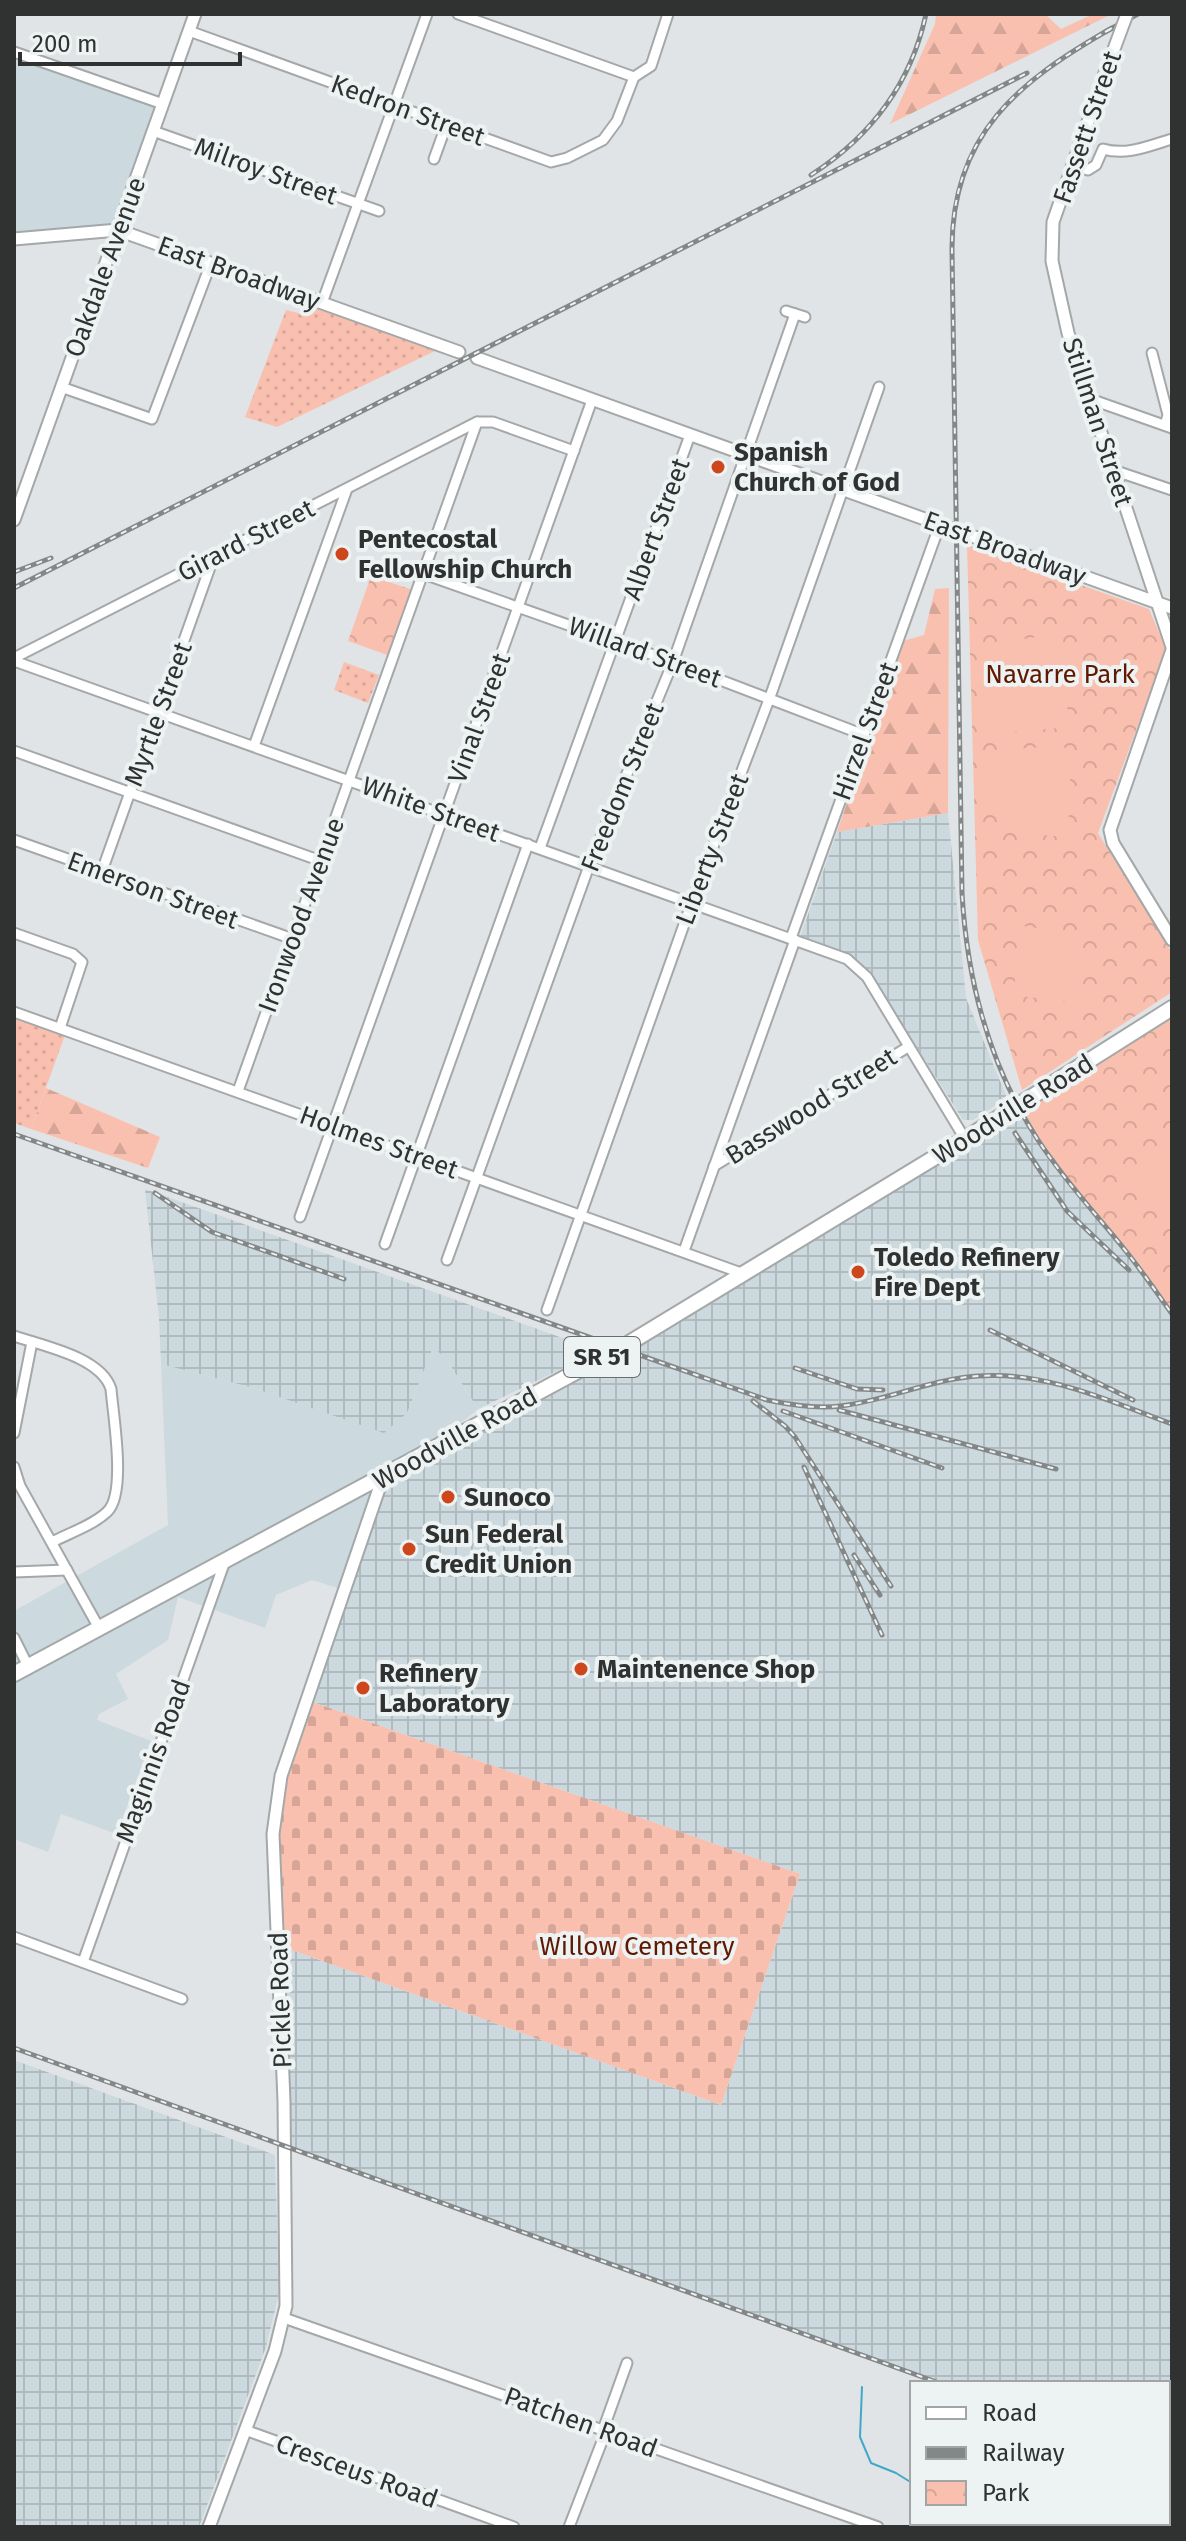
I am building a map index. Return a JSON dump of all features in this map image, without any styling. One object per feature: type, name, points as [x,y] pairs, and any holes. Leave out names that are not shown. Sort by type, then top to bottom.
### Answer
[{"type":"main road","name":"Woodville Road","points":[[14,1674],[626,1345],[965,1139],[1172,1008]]},
{"type":"street","name":"Oakdale Avenue","points":[[14,520],[195,14]]},
{"type":"street","points":[[322,303],[427,14]]},
{"type":"street","points":[[458,14],[634,77],[651,66],[668,14]]},
{"type":"street","name":"Fassett Street","points":[[1051,240],[1053,222],[1072,165],[1127,14]]},
{"type":"street","name":"Kedron Street","points":[[189,31],[551,162],[567,158],[603,140],[617,121],[634,77]]},
{"type":"street","points":[[14,52],[163,104]]},
{"type":"street","points":[[434,159],[447,123]]},
{"type":"street","name":"Milroy Street","points":[[153,131],[379,211]]},
{"type":"street","points":[[1072,165],[1088,170],[1096,165],[1103,149],[1128,153],[1172,139]]},
{"type":"street","name":"East Broadway","points":[[14,239],[118,230],[459,352]]},
{"type":"street","name":"Stillman Street","points":[[1051,240],[1055,282],[1172,648]]},
{"type":"street","points":[[61,387],[152,419],[211,263]]},
{"type":"street","name":"Freedom Street","points":[[447,1260],[589,866],[673,662],[795,314]]},
{"type":"street","points":[[1090,399],[1168,426],[1152,353]]},
{"type":"street","name":"East Broadway","points":[[477,358],[1172,608]]},
{"type":"street","name":"Liberty Street","points":[[547,1310],[879,387]]},
{"type":"street","name":"Vinal Street","points":[[300,1217],[592,400]]},
{"type":"street","points":[[477,422],[493,422],[574,451]]},
{"type":"street","name":"Girard Street","points":[[14,659],[477,422]]},
{"type":"street","name":"Ironwood Avenue","points":[[238,1091],[477,422]]},
{"type":"street","name":"Albert Street","points":[[540,848],[690,435]]},
{"type":"street","points":[[1113,470],[1172,490]]},
{"type":"street","points":[[254,746],[347,489]]},
{"type":"street","name":"Hirzel Street","points":[[684,1251],[940,524]]},
{"type":"street","name":"Myrtle Street","points":[[102,871],[214,556]]},
{"type":"street","name":"Willard Street","points":[[424,574],[770,697],[864,735]]},
{"type":"street","points":[[1172,648],[1110,830],[1113,843],[1172,940]]},
{"type":"street","name":"White Street","points":[[14,659],[847,959],[867,977],[908,1047]]},
{"type":"street","points":[[14,751],[321,861]]},
{"type":"street","name":"Emerson Street","points":[[14,840],[293,939]]},
{"type":"street","points":[[385,1244],[528,844]]},
{"type":"street","points":[[14,933],[77,956],[82,962],[60,1028]]},
{"type":"street","name":"Holmes Street","points":[[14,1012],[744,1274]]},
{"type":"street","points":[[908,1047],[965,1139]]},
{"type":"street","name":"Basswood Street","points":[[714,1166],[908,1047]]},
{"type":"street","points":[[14,1336],[95,1366],[107,1378],[111,1389],[117,1482],[114,1503],[101,1516],[52,1542]]},
{"type":"street","points":[[14,1433],[32,1342]]},
{"type":"street","points":[[14,1467],[20,1486],[99,1628]]},
{"type":"street","name":"Pickle Road","points":[[209,2527],[275,2351],[284,2318],[287,2290],[284,2101],[273,1834],[276,1802],[288,1754],[383,1477]]},
{"type":"street","name":"Maginnis Road","points":[[83,1962],[225,1561]]},
{"type":"street","points":[[14,1572],[67,1570]]},
{"type":"street","points":[[14,1638],[28,1666]]},
{"type":"street","points":[[14,1937],[182,1999]]},
{"type":"street","name":"Patchen Road","points":[[284,2318],[878,2527]]},
{"type":"street","points":[[569,2527],[627,2363]]},
{"type":"street","name":"Cresceus Road","points":[[245,2430],[514,2527]]},
{"type":"shaded area","points":[[14,59],[158,108],[114,226],[14,236]]},
{"type":"shaded area","points":[[948,813],[966,998],[1007,1098],[973,1120],[963,1120],[870,973],[852,956],[800,937],[837,832]]},
{"type":"shaded area","points":[[1018,1106],[1046,1152],[1172,1314],[1172,2469],[1170,2381],[931,2381],[284,2146],[278,1945],[721,2105],[800,1874],[307,1700],[383,1477],[618,1349]]},
{"type":"shaded area","points":[[145,1189],[599,1351],[478,1409],[447,1360],[433,1347],[407,1413],[384,1433],[250,1387],[161,1364]]},
{"type":"shaded area","points":[[433,1346],[447,1360],[478,1409],[370,1496],[338,1588],[312,1580],[276,1595],[265,1628],[178,1597],[168,1640],[116,1674],[128,1699],[99,1714],[97,1720],[151,1741],[117,1834],[61,1814],[48,1852],[14,1839],[14,1611],[168,1525],[161,1364],[250,1387],[384,1432],[407,1413]]},
{"type":"shaded area","points":[[14,2060],[275,2155],[279,2293],[266,2347],[199,2527],[14,2527]]},
{"type":"green space","points":[[936,14],[1045,14],[1061,29],[1093,14],[1112,14],[890,124],[935,24]]},
{"type":"green space","points":[[306,304],[435,351],[277,427],[245,417],[286,310],[302,314]]},
{"type":"green space","name":"Navarre Park","points":[[967,545],[1149,609],[1166,649],[1098,833],[1172,953],[1172,992],[1022,1090],[978,940]]},
{"type":"green space","points":[[371,576],[413,590],[390,656],[348,641]]},
{"type":"green space","points":[[949,588],[948,813],[837,832],[903,641],[924,635],[935,589]]},
{"type":"green space","points":[[1055,634],[1069,719],[1062,728],[979,734],[978,679],[985,667],[1017,640]]},
{"type":"green space","points":[[344,662],[379,675],[368,703],[334,690]]},
{"type":"green space","points":[[1063,746],[1071,754],[1068,837],[1013,833],[1002,825],[979,790],[977,751]]},
{"type":"green space","points":[[1022,926],[1058,931],[1082,961],[1077,1003],[1019,996],[1014,988]]},
{"type":"green space","points":[[1172,1008],[1172,1314],[1073,1186],[1018,1106]]},
{"type":"green space","points":[[14,1016],[65,1035],[31,1129],[14,1123]]},
{"type":"green space","points":[[46,1088],[160,1137],[148,1168],[31,1129]]},
{"type":"green space","points":[[1172,1146],[1172,1196],[1154,1207],[1132,1168]]},
{"type":"green space","name":"Willow Cemetery","points":[[307,1700],[800,1874],[721,2105],[278,1945],[276,1802]]},
{"type":"waterway","points":[[862,2387],[860,2437],[871,2463],[910,2482]]},
{"type":"railway","points":[[811,175],[852,144],[885,106],[910,63],[926,14]]},
{"type":"railway","points":[[1105,32],[1138,14]]},
{"type":"railway","points":[[1112,28],[1048,69],[1020,91],[997,116],[978,143],[964,174],[955,210],[952,251],[962,893],[969,958],[984,1022],[994,1053],[1021,1112],[1048,1155],[1172,1314]]},
{"type":"railway","points":[[14,588],[1027,73]]},
{"type":"railway","points":[[14,572],[51,558]]},
{"type":"railway","points":[[1015,1133],[1067,1211],[1129,1270]]},
{"type":"railway","points":[[14,1134],[767,1400],[804,1406],[840,1406],[960,1378],[1003,1376],[1053,1383],[1172,1424]]},
{"type":"railway","points":[[155,1193],[212,1232],[344,1279]]},
{"type":"railway","points":[[990,1330],[1133,1400]]},
{"type":"railway","points":[[795,1368],[857,1389],[883,1390]]},
{"type":"railway","points":[[753,1401],[795,1437],[891,1586]]},
{"type":"railway","points":[[839,1410],[1056,1469]]},
{"type":"railway","points":[[783,1411],[942,1468]]},
{"type":"railway","points":[[804,1467],[882,1635]]},
{"type":"railway","points":[[854,1555],[880,1595]]},
{"type":"railway","points":[[14,2048],[933,2381]]},
{"type":"place","name":"Spanish Church of God","points":[[718,467]]},
{"type":"place","name":"Pentecostal Fellowship Church","points":[[342,554]]},
{"type":"place","name":"Toledo Refinery Fire Dept","points":[[858,1272]]},
{"type":"place","name":"Sunoco","points":[[448,1497]]},
{"type":"place","name":"Sun Federal Credit Union","points":[[409,1549]]},
{"type":"place","name":"Maintenence Shop","points":[[581,1669]]},
{"type":"place","name":"Refinery Laboratory","points":[[363,1688]]}]
